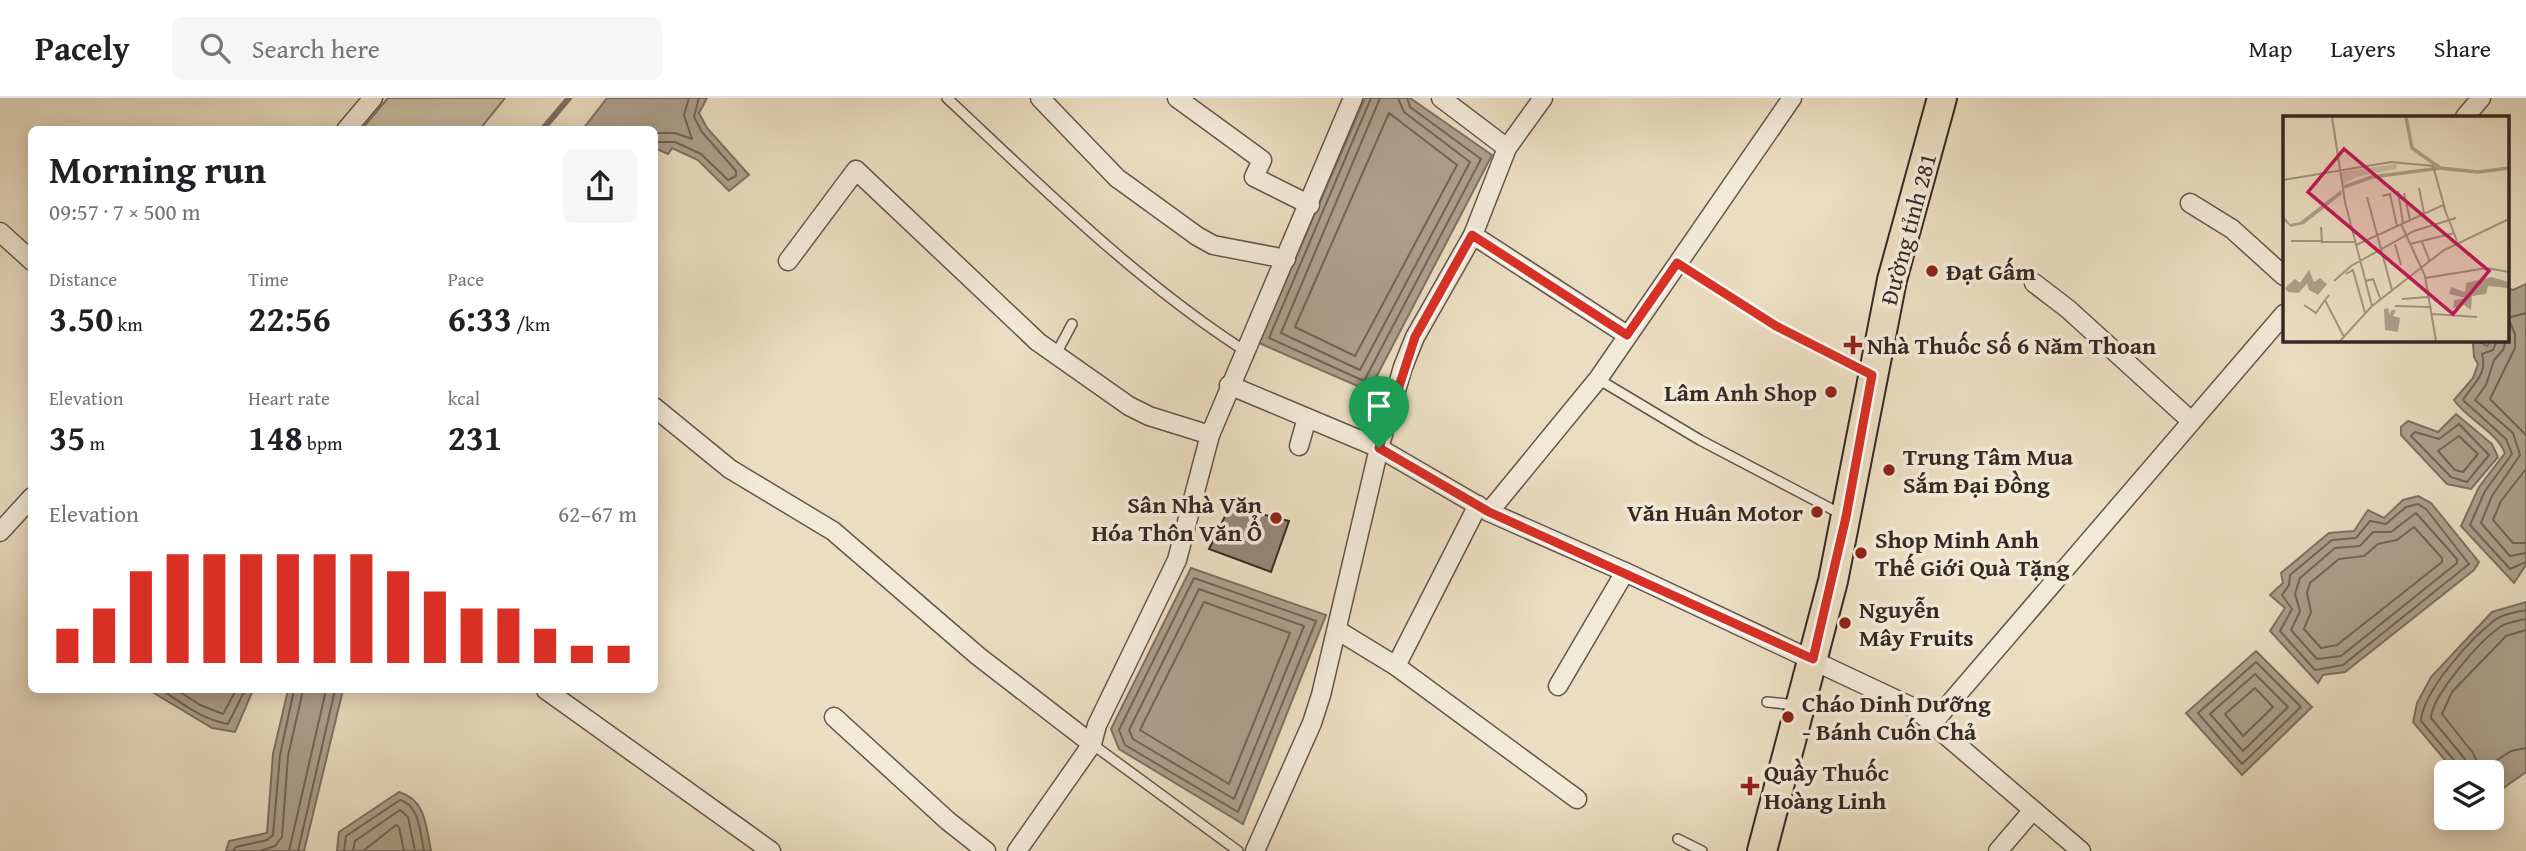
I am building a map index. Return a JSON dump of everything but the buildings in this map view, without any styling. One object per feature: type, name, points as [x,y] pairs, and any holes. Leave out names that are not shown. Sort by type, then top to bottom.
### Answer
[{"type":"main road","name":"Đường tỉnh 281","points":[[1762,851],[1813,659],[1846,517],[1892,280],[1942,98]]},
{"type":"street","points":[[349,126],[373,98]]},
{"type":"street","points":[[1040,98],[1117,178],[1197,236],[1213,245],[1286,259]]},
{"type":"street","points":[[1177,98],[1262,160],[1254,177],[1310,205]]},
{"type":"street","points":[[1017,851],[1092,744],[1097,725],[1177,560],[1209,435],[1310,205],[1353,98]]},
{"type":"street","points":[[1441,98],[1507,148]]},
{"type":"street","points":[[1255,851],[1312,723],[1337,630],[1379,448],[1415,337],[1472,235],[1507,148],[1543,98]]},
{"type":"street","points":[[1396,666],[1483,509],[1598,379],[1792,98]]},
{"type":"street","points":[[2466,116],[2481,98]]},
{"type":"street","points":[[788,261],[856,170],[1017,325],[1056,355],[1139,411],[1209,435]]},
{"type":"street","points":[[2190,203],[2232,229],[2283,275]]},
{"type":"street","points":[[0,232],[28,257]]},
{"type":"street","points":[[1472,235],[1627,335]]},
{"type":"street","points":[[2034,283],[2068,309],[2190,420]]},
{"type":"street","points":[[1932,724],[2190,420],[2283,315]]},
{"type":"street","points":[[1229,385],[1379,448],[1483,509],[1625,572],[1914,708],[2081,851]]},
{"type":"street","points":[[658,410],[730,469],[833,531],[978,656],[1092,744]]},
{"type":"street","points":[[1299,446],[1307,418]]},
{"type":"street","points":[[0,532],[28,501]]},
{"type":"street","points":[[1558,686],[1625,572]]},
{"type":"street","points":[[1337,630],[1396,666],[1577,799]]},
{"type":"street","points":[[550,693],[771,851]]},
{"type":"street","points":[[834,717],[948,821],[986,851]]},
{"type":"street","points":[[1998,851],[2033,810]]},
{"type":"lane","points":[[947,98],[1098,238],[1194,318],[1245,351]]},
{"type":"lane","points":[[1677,263],[1776,326],[1872,375]]},
{"type":"lane","points":[[1056,355],[1072,324]]},
{"type":"lane","points":[[1598,379],[1700,440],[1846,517]]},
{"type":"lane","points":[[1767,702],[1801,706]]},
{"type":"lane","points":[[1092,744],[1238,851]]},
{"type":"lane","points":[[1678,839],[1702,851]]},
{"type":"shaded area","points":[[388,98],[505,98],[482,126],[365,126]]},
{"type":"water","points":[[607,98],[707,98],[699,113],[707,128],[749,175],[729,191],[698,160],[672,148],[668,154],[658,149],[658,126],[585,126]]},
{"type":"water","points":[[1365,98],[1410,98],[1492,155],[1369,391],[1259,343]]},
{"type":"water","points":[[2526,284],[2526,565],[2514,583],[2461,526],[2479,487],[2505,453],[2495,438],[2454,400],[2473,378],[2478,364],[2474,357],[2473,344],[2478,341],[2487,346],[2490,341],[2508,341],[2508,288],[2513,290]]},
{"type":"water","points":[[2456,414],[2492,444],[2498,457],[2471,489],[2447,484],[2401,435],[2401,427],[2408,421],[2438,432]]},
{"type":"water","points":[[2418,496],[2431,503],[2479,562],[2474,570],[2345,672],[2323,675],[2318,683],[2270,631],[2285,608],[2270,595],[2283,583],[2281,573],[2329,533],[2354,531],[2368,510],[2384,518],[2403,500]]},
{"type":"water","points":[[1191,568],[1326,615],[1243,824],[1119,749],[1111,729]]},
{"type":"water","points":[[2526,602],[2526,772],[2504,788],[2504,760],[2445,760],[2413,722],[2417,703],[2431,677],[2492,612]]},
{"type":"water","points":[[2256,651],[2312,707],[2242,775],[2186,713]]},
{"type":"water","points":[[154,693],[252,693],[235,732],[212,728]]},
{"type":"water","points":[[287,693],[342,693],[304,851],[226,851],[229,841],[267,833],[273,754]]},
{"type":"water","points":[[399,792],[415,801],[420,808],[431,851],[337,851],[339,832]]},
{"type":"waterway","points":[[545,126],[569,98]]},
{"type":"place","name":"Đạt Gấm","points":[[1932,271]]},
{"type":"place","name":"Nhà Thuốc Số 6 Năm Thoan","points":[[1853,345]]},
{"type":"place","name":"Lâm Anh Shop","points":[[1831,392]]},
{"type":"place","name":"Trung Tâm Mua Sắm Đại Đồng","points":[[1889,470]]},
{"type":"place","name":"Văn Huân Motor","points":[[1817,512]]},
{"type":"place","name":"Sân Nhà Văn Hóa Thôn Văn Ổ","points":[[1276,518]]},
{"type":"place","name":"Shop Minh Anh Thế Giới Quà Tặng","points":[[1861,553]]},
{"type":"place","name":"Nguyễn Mây Fruits","points":[[1845,623]]},
{"type":"place","name":"Cháo Dinh Dưỡng - Bánh Cuốn Chả","points":[[1788,717]]},
{"type":"place","name":"Quầy Thuốc Hoàng Linh","points":[[1750,786]]},
{"type":"route","points":[[1472,235],[1627,335],[1677,263],[1776,326],[1872,375],[1833,581],[1813,659],[1489,512],[1379,448],[1403,367],[1415,337],[1472,235]]}]
